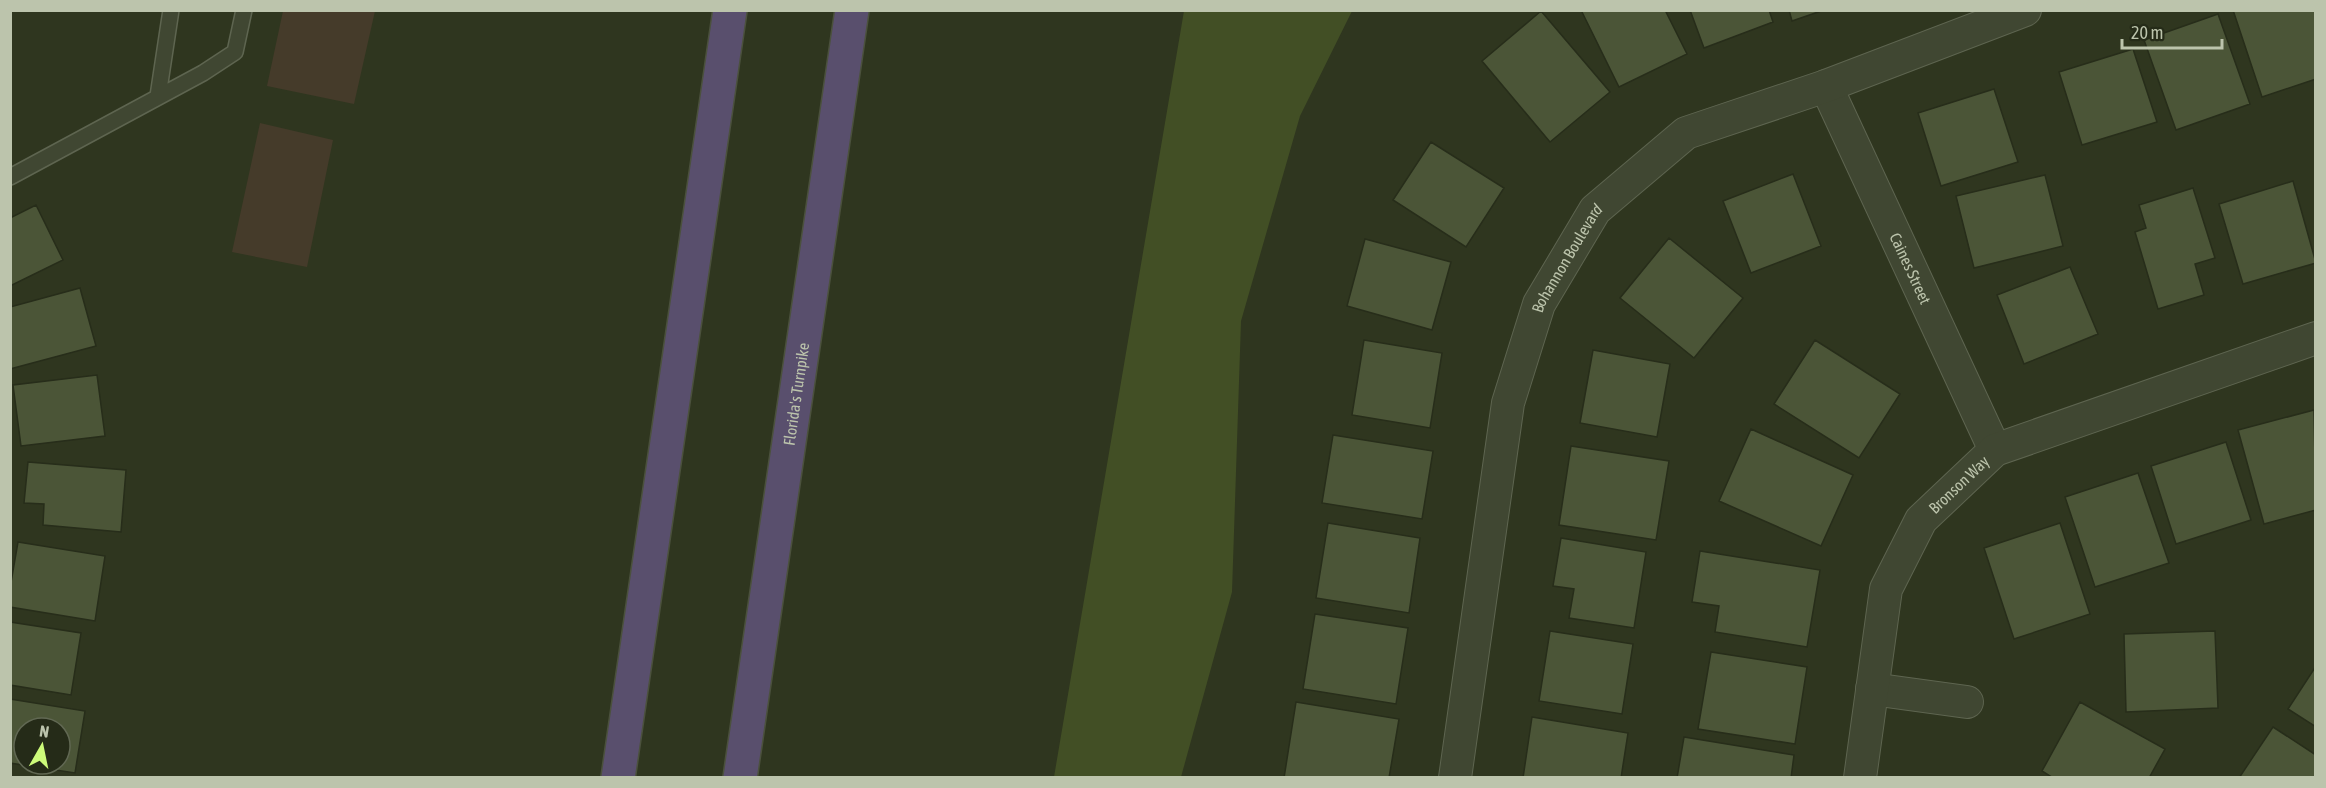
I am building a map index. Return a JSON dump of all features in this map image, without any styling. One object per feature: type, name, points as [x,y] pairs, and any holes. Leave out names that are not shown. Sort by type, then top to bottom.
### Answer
[{"type":"highway","points":[[618,777],[730,10]]},
{"type":"highway","name":"Florida's Turnpike","points":[[740,777],[852,10]]},
{"type":"street","name":"Bohannon Boulevard","points":[[1455,777],[1508,403],[1539,304],[1595,210],[1686,133],[1826,86],[2025,10]]},
{"type":"street","name":"Caines Street","points":[[1826,86],[1995,450]]},
{"type":"street","name":"Bronson Way","points":[[1860,777],[1886,589],[1921,520],[1995,450],[2316,338]]},
{"type":"street","points":[[1872,688],[1967,702]]},
{"type":"lane","points":[[158,96],[171,10]]},
{"type":"lane","points":[[10,177],[203,73],[235,52],[244,10]]},
{"type":"shaded area","points":[[283,11],[375,11],[354,104],[267,86]]},
{"type":"shaded area","points":[[1184,11],[1352,11],[1300,116],[1241,321],[1232,592],[1181,777],[1054,777]]},
{"type":"shaded area","points":[[260,123],[333,140],[307,267],[232,252]]},
{"type":"building","points":[[1581,10],[1665,10],[1687,54],[1619,87]]},
{"type":"building","points":[[1690,10],[1769,10],[1773,22],[1704,48]]},
{"type":"building","points":[[1789,10],[1824,10],[1792,21]]},
{"type":"building","points":[[2233,10],[2316,10],[2316,79],[2262,97]]},
{"type":"building","points":[[1541,11],[1610,92],[1550,142],[1482,61]]},
{"type":"building","points":[[2218,14],[2250,104],[2176,130],[2144,40]]},
{"type":"building","points":[[2133,49],[2157,122],[2082,145],[2059,72]]},
{"type":"building","points":[[1994,89],[2018,162],[1941,186],[1918,113]]},
{"type":"building","points":[[1431,142],[1504,188],[1466,247],[1393,200]]},
{"type":"building","points":[[1793,174],[1821,246],[1751,273],[1723,201]]},
{"type":"building","points":[[2045,175],[2063,246],[1974,268],[1956,196]]},
{"type":"building","points":[[2293,181],[2316,263],[2243,284],[2219,204]]},
{"type":"building","points":[[2193,188],[2215,258],[2195,264],[2204,295],[2158,309],[2135,232],[2146,228],[2139,205]]},
{"type":"building","points":[[36,205],[63,260],[10,286],[10,218]]},
{"type":"building","points":[[1669,238],[1743,298],[1694,358],[1620,298]]},
{"type":"building","points":[[1365,239],[1451,262],[1432,330],[1347,306]]},
{"type":"building","points":[[2070,267],[2098,334],[2024,364],[1997,295]]},
{"type":"building","points":[[80,288],[96,346],[10,369],[10,307]]},
{"type":"building","points":[[1364,340],[1442,353],[1430,428],[1352,415]]},
{"type":"building","points":[[1815,340],[1900,394],[1859,458],[1774,404]]},
{"type":"building","points":[[1593,350],[1670,364],[1657,437],[1580,423]]},
{"type":"building","points":[[97,375],[105,436],[21,446],[13,385]]},
{"type":"building","points":[[2314,410],[2316,510],[2264,524],[2238,430]]},
{"type":"building","points":[[1751,429],[1853,475],[1821,546],[1719,501]]},
{"type":"building","points":[[1333,435],[1433,451],[1422,519],[1322,503]]},
{"type":"building","points":[[2226,442],[2251,520],[2176,544],[2151,466]]},
{"type":"building","points":[[1571,446],[1669,461],[1656,540],[1559,525]]},
{"type":"building","points":[[28,462],[126,470],[121,532],[43,525],[44,504],[24,503]]},
{"type":"building","points":[[2138,473],[2169,563],[2095,587],[2065,497]]},
{"type":"building","points":[[1328,523],[1420,538],[1409,613],[1316,598]]},
{"type":"building","points":[[2060,523],[2090,614],[2014,639],[1984,548]]},
{"type":"building","points":[[1561,538],[1646,552],[1634,628],[1569,618],[1574,589],[1553,586]]},
{"type":"building","points":[[18,542],[105,556],[95,621],[10,607],[10,588]]},
{"type":"building","points":[[1700,551],[1820,570],[1807,647],[1715,632],[1719,606],[1692,602]]},
{"type":"building","points":[[1315,614],[1408,628],[1396,704],[1303,689]]},
{"type":"building","points":[[10,622],[81,633],[71,695],[10,685]]},
{"type":"building","points":[[1550,631],[1633,644],[1622,714],[1539,701]]},
{"type":"building","points":[[2215,631],[2218,708],[2126,712],[2124,634]]},
{"type":"building","points":[[1711,652],[1807,667],[1795,744],[1698,729]]},
{"type":"building","points":[[2316,666],[2316,727],[2288,709]]},
{"type":"building","points":[[10,699],[85,711],[75,773],[72,773],[72,716],[12,716],[12,763],[10,763]]},
{"type":"building","points":[[1296,702],[1399,719],[1389,778],[1284,778]]},
{"type":"building","points":[[2080,702],[2165,749],[2149,778],[2053,778],[2042,771]]},
{"type":"building","points":[[1532,717],[1628,733],[1621,778],[1523,778]]},
{"type":"building","points":[[2273,727],[2316,755],[2316,778],[2239,778]]},
{"type":"building","points":[[1684,737],[1794,755],[1791,778],[1677,778]]}]
